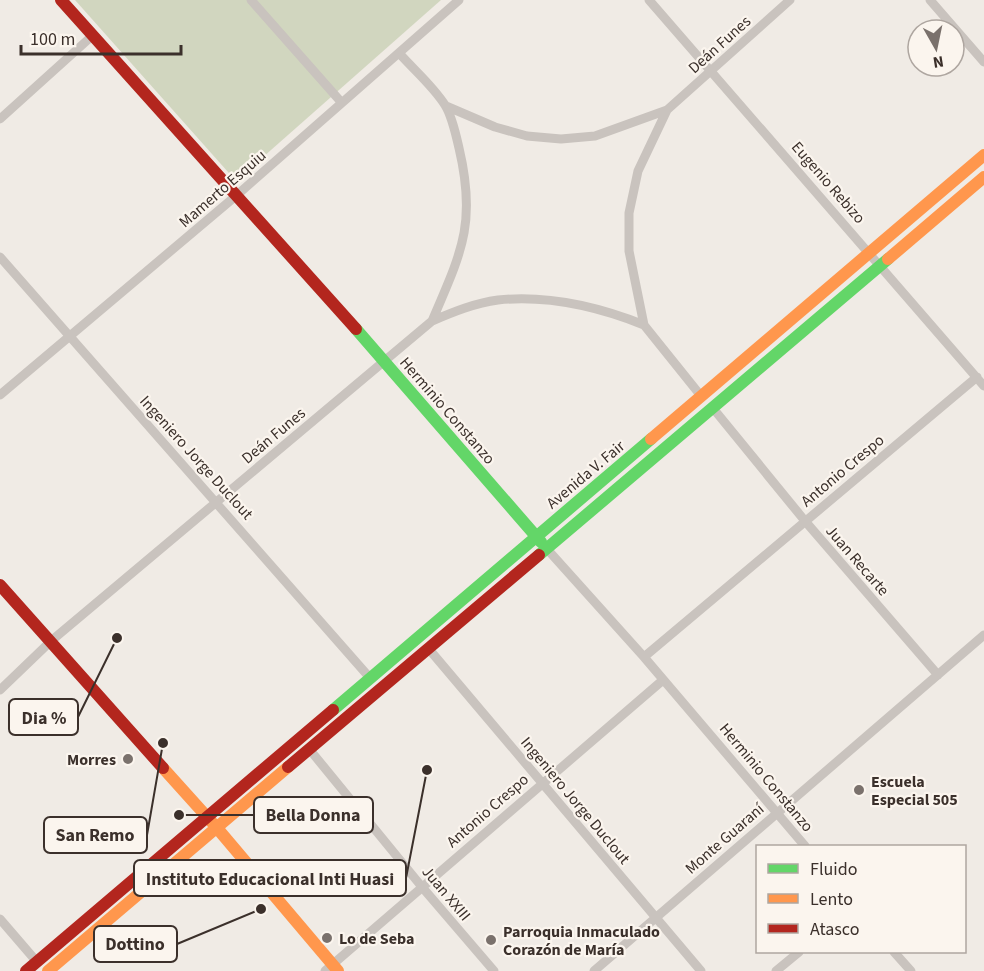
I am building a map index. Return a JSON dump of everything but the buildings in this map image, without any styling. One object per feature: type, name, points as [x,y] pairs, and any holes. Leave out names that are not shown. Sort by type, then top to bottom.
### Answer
[{"type":"main road","name":"Herminio Constanzo","points":[[61,0],[384,360],[547,549]]},
{"type":"main road","name":"Avenida V. Fair","points":[[26,971],[984,155]]},
{"type":"main road","name":"Avenida V. Fair","points":[[49,971],[984,177]]},
{"type":"main road","points":[[0,585],[217,828],[332,969]]},
{"type":"street","points":[[251,0],[342,103]]},
{"type":"street","name":"Eugenio Rebizo","points":[[649,0],[984,386]]},
{"type":"street","name":"Deán Funes","points":[[667,110],[790,0]]},
{"type":"street","points":[[930,0],[984,62]]},
{"type":"street","name":"Mamerto Esquiu","points":[[0,395],[237,195],[399,53],[453,2]]},
{"type":"street","points":[[0,119],[92,36]]},
{"type":"street","points":[[399,53],[446,106],[466,176],[468,204],[466,231],[458,259],[432,321]]},
{"type":"street","points":[[446,106],[495,127],[527,136],[561,140],[595,136],[667,110]]},
{"type":"street","points":[[644,326],[629,250],[629,213],[638,171],[667,110]]},
{"type":"street","name":"Ingeniero Jorge Duclout","points":[[0,257],[370,678]]},
{"type":"street","points":[[432,321],[464,308],[498,300],[536,300],[579,305],[614,313],[644,326],[701,396]]},
{"type":"street","name":"Deán Funes","points":[[0,690],[51,641],[432,321]]},
{"type":"street","name":"Antonio Crespo","points":[[644,657],[976,377]]},
{"type":"street","name":"Juan Recarte","points":[[712,407],[805,521],[938,675]]},
{"type":"street","name":"Herminio Constanzo","points":[[547,549],[644,657],[804,845]]},
{"type":"street","name":"Monte Guaraní","points":[[594,971],[984,635]]},
{"type":"street","name":"Ingeniero Jorge Duclout","points":[[428,648],[701,971]]},
{"type":"street","name":"Antonio Crespo","points":[[332,969],[542,782],[663,680]]},
{"type":"street","name":"Juan XXIII","points":[[310,750],[494,971]]},
{"type":"street","points":[[0,919],[37,962]]},
{"type":"street","points":[[776,971],[797,953]]},
{"type":"street","points":[[896,953],[910,971]]},
{"type":"green space","points":[[75,0],[441,0],[236,181]]},
{"type":"traffic: fast","points":[[539,555],[888,259]]},
{"type":"traffic: fast","points":[[356,329],[541,542]]},
{"type":"traffic: fast","points":[[333,710],[651,439]]},
{"type":"traffic: slow","points":[[651,439],[984,155]]},
{"type":"traffic: slow","points":[[888,259],[984,177]]},
{"type":"traffic: slow","points":[[48,971],[288,767]]},
{"type":"traffic: slow","points":[[163,768],[338,971]]},
{"type":"traffic: jam","points":[[61,0],[356,329]]},
{"type":"traffic: jam","points":[[288,767],[539,555]]},
{"type":"traffic: jam","points":[[0,585],[163,768]]},
{"type":"traffic: jam","points":[[26,971],[333,710]]},
{"type":"place","name":"Dia %","points":[[117,638]]},
{"type":"place","name":"San Remo","points":[[163,743]]},
{"type":"place","name":"Morres","points":[[128,759]]},
{"type":"place","name":"Instituto Educacional Inti Huasi","points":[[427,770]]},
{"type":"place","name":"Escuela Especial 505","points":[[859,790]]},
{"type":"place","name":"Bella Donna","points":[[179,815]]},
{"type":"place","name":"Dottino","points":[[261,909]]},
{"type":"place","name":"Lo de Seba","points":[[327,938]]},
{"type":"place","name":"Parroquia Inmaculado Corazón de María","points":[[491,940]]}]
